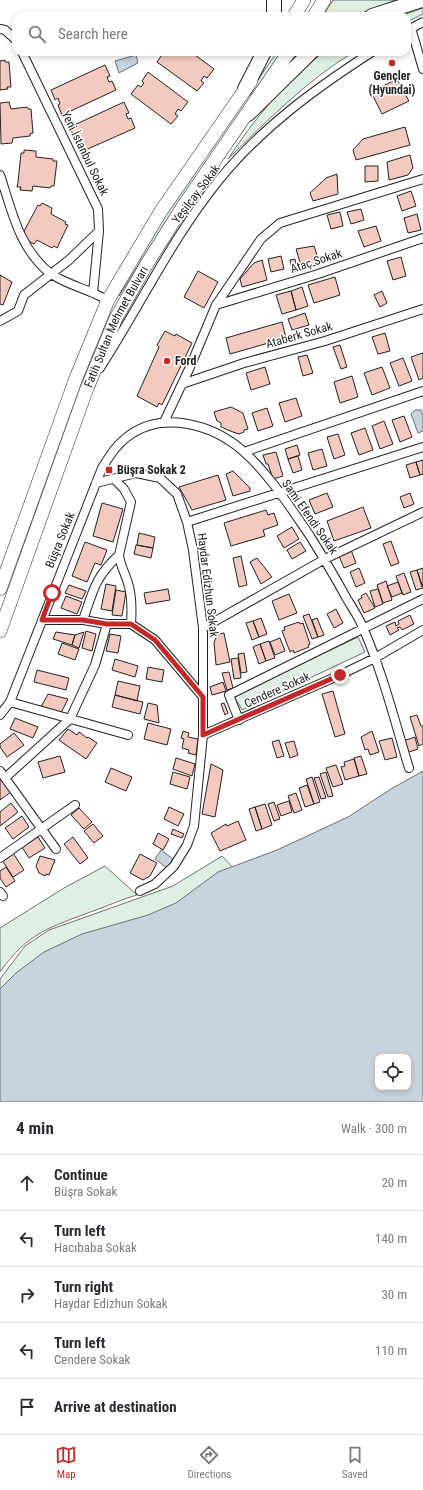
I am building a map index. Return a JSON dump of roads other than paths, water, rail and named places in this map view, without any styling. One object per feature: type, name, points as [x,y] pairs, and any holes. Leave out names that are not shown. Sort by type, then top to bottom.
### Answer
[{"type":"highway","points":[[274,0],[274,12]]},
{"type":"highway","points":[[384,12],[422,0]]},
{"type":"highway","points":[[245,90],[262,56]]},
{"type":"highway","points":[[248,114],[306,56]]},
{"type":"main road","points":[[296,12],[304,0]]},
{"type":"main road","points":[[316,12],[324,0]]},
{"type":"main road","name":"Fatih Sultan Mehmet Bulvarı","points":[[0,589],[76,378],[108,300],[161,211],[267,56]]},
{"type":"main road","name":"Fatih Sultan Mehmet Bulvarı","points":[[0,630],[86,391],[113,324],[148,262],[286,56]]},
{"type":"street","points":[[411,28],[423,22]]},
{"type":"street","points":[[0,29],[5,30],[12,36]]},
{"type":"street","points":[[411,35],[423,69]]},
{"type":"street","name":"Yeni İstanbul Sokak","points":[[24,56],[98,209],[99,231],[92,293]]},
{"type":"street","name":"Yeşilçay Sokak","points":[[86,391],[188,223],[219,180],[271,126],[330,79],[366,56]]},
{"type":"street","points":[[0,175],[19,235],[32,255],[51,274],[108,300]]},
{"type":"street","points":[[164,422],[216,305],[261,239],[280,223],[423,179]]},
{"type":"street","points":[[0,321],[18,311],[24,295],[51,274],[99,231]]},
{"type":"street","name":"Ataç Sokak","points":[[216,305],[318,274],[423,238]]},
{"type":"street","name":"Ataberk Sokak","points":[[182,384],[244,364],[325,341],[423,309]]},
{"type":"street","points":[[244,452],[423,391]]},
{"type":"street","name":"Sami Efendi Sokak","points":[[96,483],[102,468],[114,450],[127,437],[148,426],[164,422],[186,424],[202,428],[221,436],[244,452],[280,492],[325,559],[364,629],[375,658],[409,768]]},
{"type":"street","points":[[187,522],[423,447]]},
{"type":"street","name":"Haydar Edizhun Sokak","points":[[96,483],[136,474],[160,478],[177,494],[187,522],[193,550],[203,628],[203,735],[194,826],[187,845],[167,874],[155,884],[140,892]]},
{"type":"street","points":[[114,479],[124,489],[131,502],[119,555],[120,563],[130,591],[132,606],[131,624]]},
{"type":"street","name":"Büşra Sokak","points":[[0,715],[10,702],[96,483]]},
{"type":"street","points":[[203,628],[325,559],[388,527],[423,512]]},
{"type":"street","points":[[83,620],[97,579],[107,566],[119,555]]},
{"type":"street","points":[[239,720],[228,695],[364,629],[407,605],[423,598]]},
{"type":"street","points":[[42,620],[83,620],[107,624],[131,624],[155,640],[203,697]]},
{"type":"street","points":[[56,849],[2,774],[70,719],[95,664],[107,624]]},
{"type":"street","name":"Cendere Sokak","points":[[203,735],[375,658],[423,630]]},
{"type":"street","points":[[10,702],[128,735]]},
{"type":"street","points":[[0,858],[75,805]]},
{"type":"place","name":"Gençler (Hyundai)","points":[[392,63]]},
{"type":"place","name":"Ford","points":[[167,361]]},
{"type":"place","name":"Büşra Sokak 2","points":[[109,470]]}]
